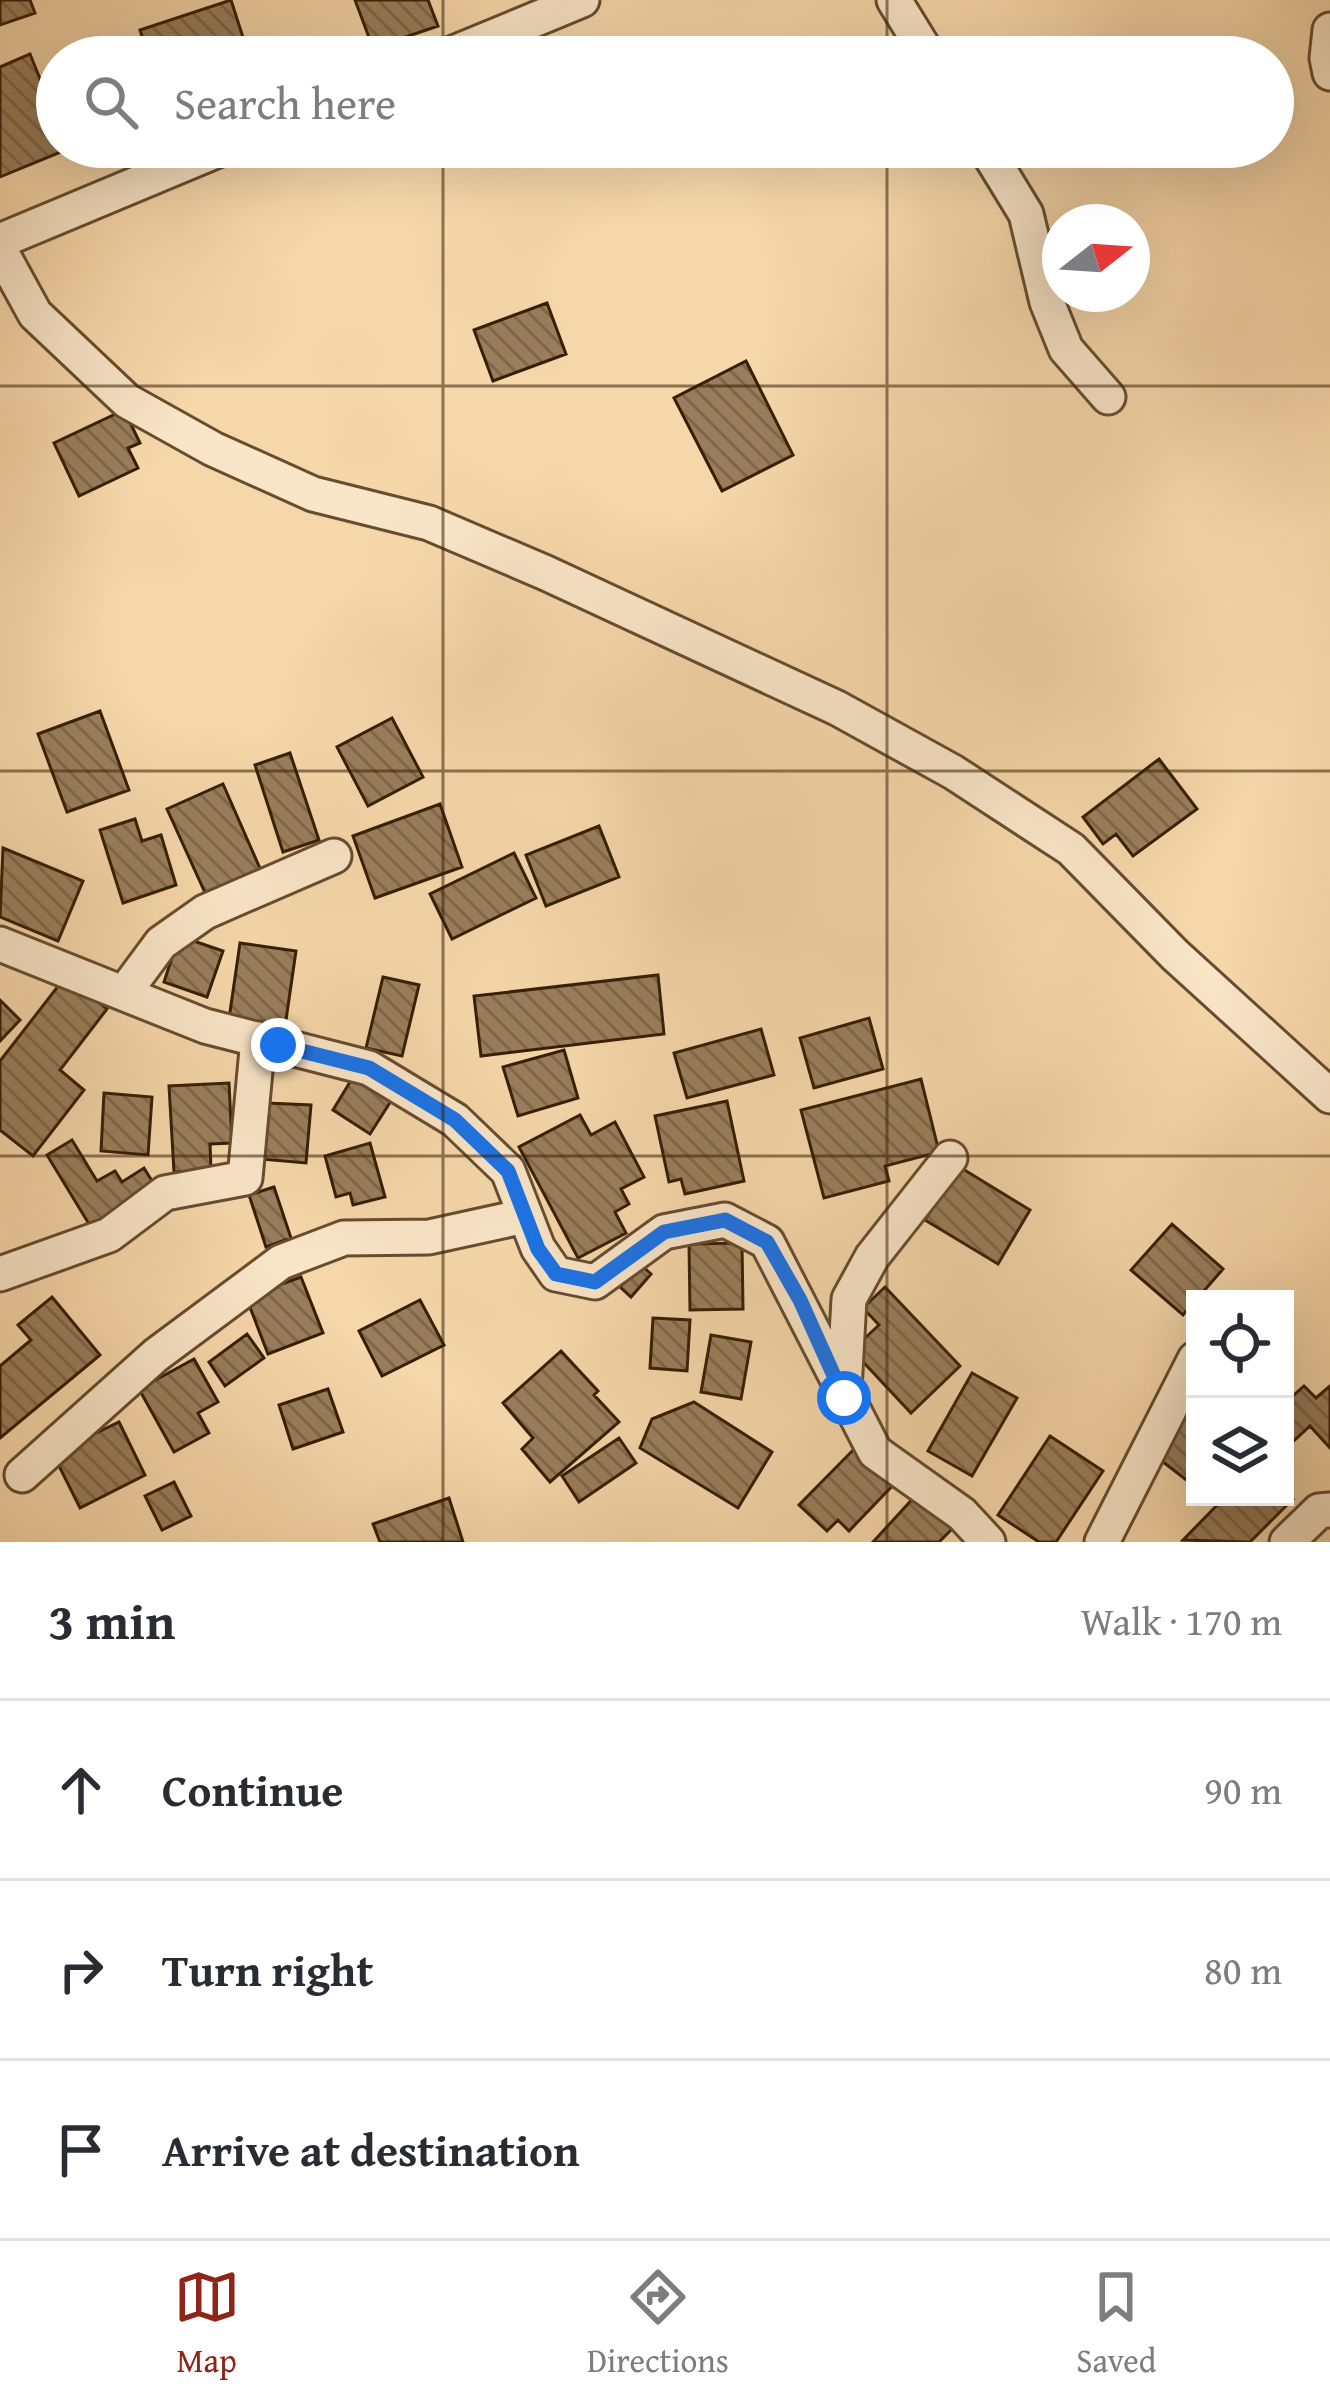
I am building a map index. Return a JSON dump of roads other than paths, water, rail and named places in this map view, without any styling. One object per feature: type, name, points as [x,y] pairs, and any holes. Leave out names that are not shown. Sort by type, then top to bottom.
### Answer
[{"type":"street","points":[[495,36],[583,0]]},
{"type":"street","points":[[894,0],[916,36]]},
{"type":"street","points":[[1330,30],[1330,74]]},
{"type":"street","points":[[0,241],[176,168]]},
{"type":"street","points":[[998,168],[1026,214],[1047,302],[1066,350],[1108,397]]},
{"type":"street","points":[[0,250],[35,314],[127,401],[213,449],[313,494],[429,523],[526,565],[837,708],[953,772],[1071,849],[1175,955],[1330,1096]]},
{"type":"street","points":[[124,993],[161,943],[205,912],[334,856]]},
{"type":"street","points":[[0,944],[206,1025],[369,1068],[455,1120],[508,1171],[538,1249],[556,1274],[595,1282],[664,1232],[725,1220],[767,1242],[875,1452],[962,1514],[988,1542]]},
{"type":"street","points":[[0,1274],[109,1235],[165,1193],[245,1178],[257,1040]]},
{"type":"street","points":[[844,1398],[849,1299],[872,1257],[950,1158]]},
{"type":"street","points":[[22,1475],[156,1355],[281,1262],[344,1238],[429,1237],[525,1216]]},
{"type":"street","points":[[1102,1542],[1186,1377]]},
{"type":"street","points":[[1287,1542],[1319,1511],[1330,1510]]}]
